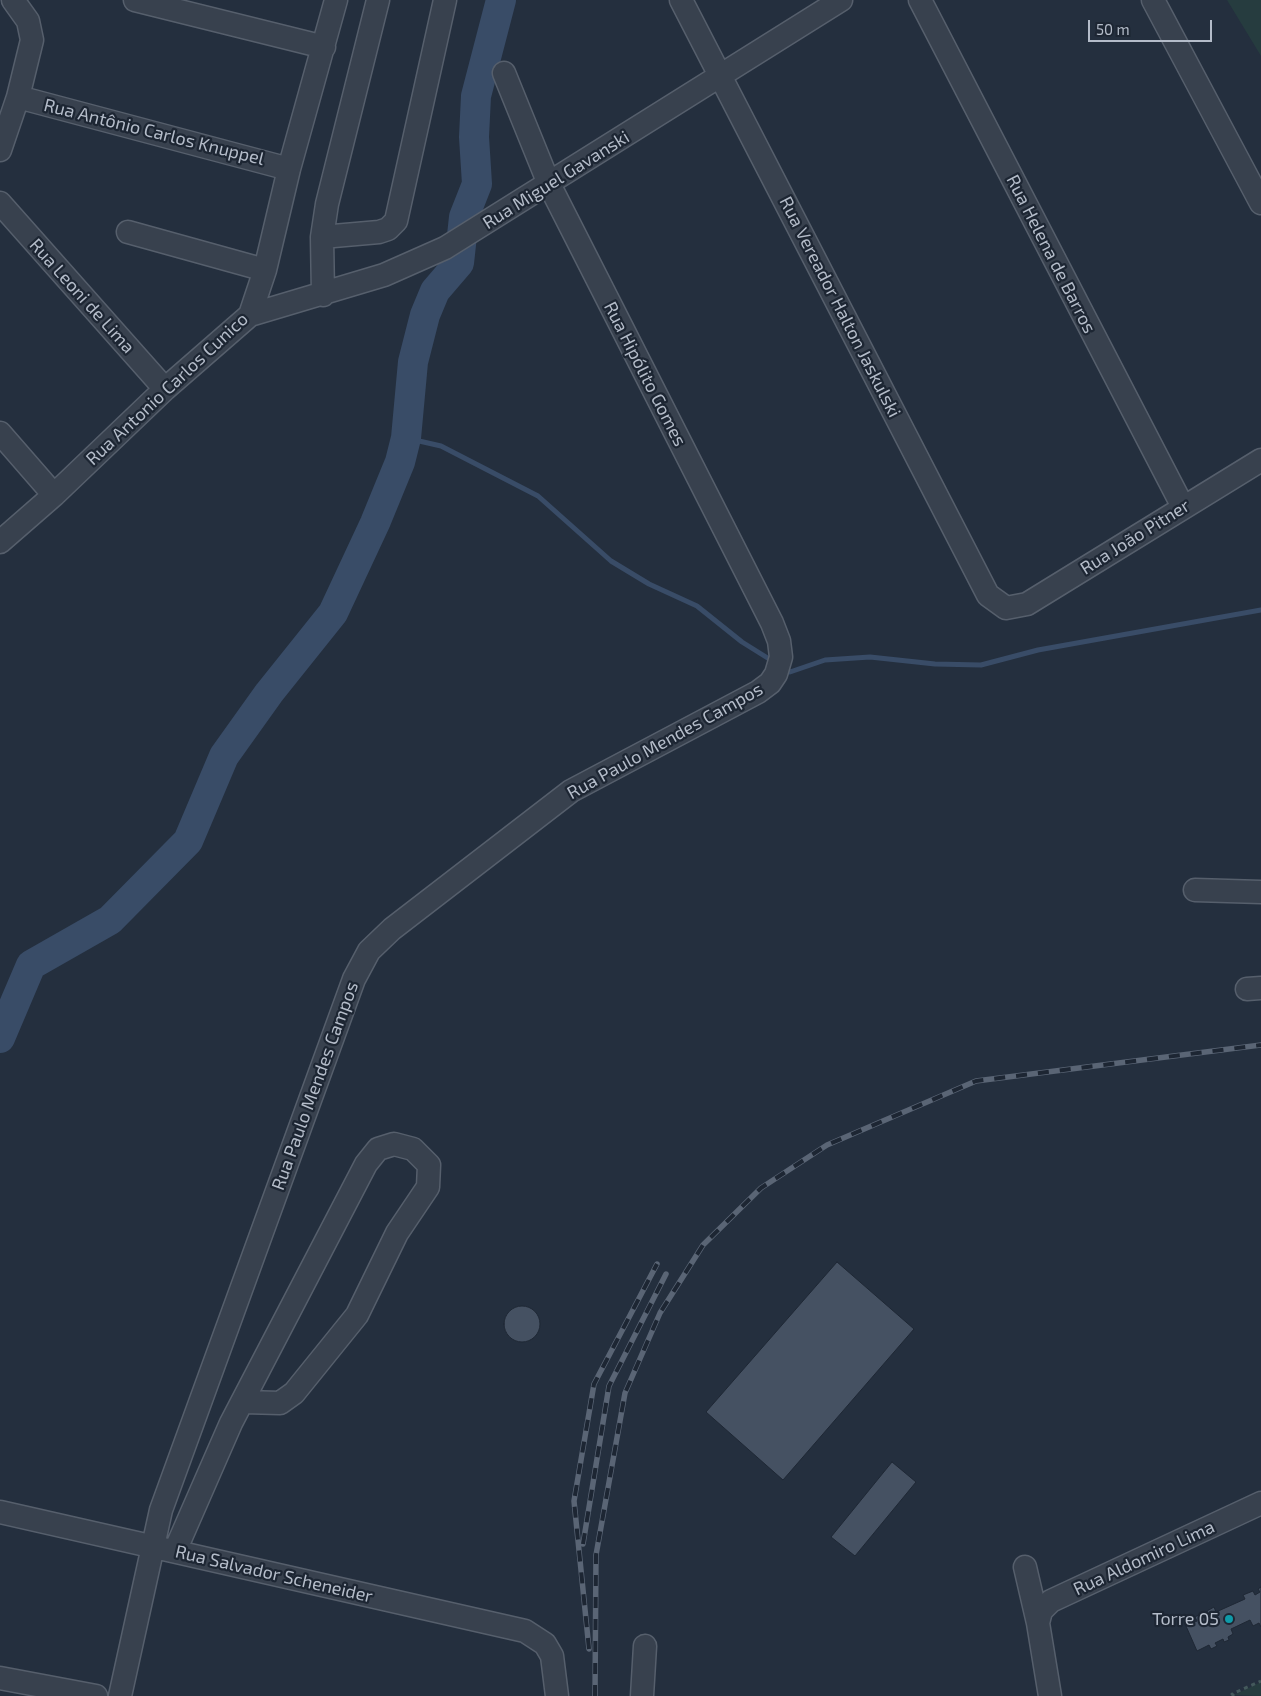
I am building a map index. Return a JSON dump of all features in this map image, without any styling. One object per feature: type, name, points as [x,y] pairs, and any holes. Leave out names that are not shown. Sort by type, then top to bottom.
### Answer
[{"type":"street","points":[[0,150],[18,97],[32,40],[28,21],[13,0]]},
{"type":"street","points":[[135,0],[324,47]]},
{"type":"street","name":"Rua Antonio Carlos Cunico","points":[[0,542],[54,495],[165,389],[250,315],[265,270],[289,169],[336,0]]},
{"type":"street","points":[[323,295],[322,237],[327,204],[378,0]]},
{"type":"street","points":[[322,237],[379,232],[388,229],[396,221],[445,0]]},
{"type":"street","name":"Rua Vereador Halton Jaskulski","points":[[681,0],[988,595],[1006,608]]},
{"type":"street","name":"Rua Miguel Gavanski","points":[[250,315],[323,295],[384,275],[445,248],[484,226],[841,0]]},
{"type":"street","name":"Rua Helena de Barros","points":[[920,0],[1183,507]]},
{"type":"street","points":[[1153,0],[1261,203]]},
{"type":"street","name":"Rua Hipólito Gomes","points":[[504,73],[549,184],[772,623],[779,641],[779,666]]},
{"type":"street","name":"Rua Antônio Carlos Knuppel","points":[[18,97],[289,169]]},
{"type":"street","name":"Rua Leoni de Lima","points":[[0,203],[165,389]]},
{"type":"street","points":[[128,232],[265,270]]},
{"type":"street","points":[[0,433],[54,495]]},
{"type":"street","name":"Rua João Pitner","points":[[1006,608],[1027,604],[1261,460]]},
{"type":"street","name":"Rua Paulo Mendes Campos","points":[[120,1696],[161,1510],[342,1010],[354,979],[370,951],[392,929],[571,791],[758,692],[770,683],[779,666]]},
{"type":"street","points":[[1195,890],[1261,892]]},
{"type":"street","points":[[175,1551],[231,1423],[244,1402],[366,1164],[378,1149],[394,1144],[413,1148],[429,1166],[428,1187],[397,1233],[357,1315],[294,1393],[280,1403],[244,1402]]},
{"type":"street","name":"Rua Aldomiro Lima","points":[[1038,1623],[1041,1611],[1051,1600],[1261,1503]]},
{"type":"street","name":"Rua Salvador Scheneider","points":[[0,1512],[525,1631],[545,1644],[552,1656],[557,1696]]},
{"type":"street","points":[[1025,1566],[1038,1623],[1050,1696]]},
{"type":"street","points":[[642,1696],[645,1646]]},
{"type":"street","points":[[0,1678],[96,1696]]},
{"type":"path","points":[[1234,1696],[1232,1694],[1261,1681]]},
{"type":"green space","points":[[1227,0],[1261,0],[1261,56]]},
{"type":"green space","points":[[1261,1682],[1261,1696],[1234,1695]]},
{"type":"building","points":[[837,1262],[914,1329],[783,1480],[706,1412]]},
{"type":"building","points":[[522,1306],[529,1307],[535,1311],[539,1317],[539,1331],[535,1337],[529,1341],[522,1342],[515,1341],[509,1337],[505,1331],[504,1324],[505,1317],[509,1311],[515,1307]]},
{"type":"building","points":[[892,1462],[916,1482],[855,1556],[831,1537]]},
{"type":"building","name":"Torre 05","points":[[1261,1587],[1261,1627],[1259,1623],[1253,1626],[1250,1620],[1231,1629],[1233,1634],[1228,1637],[1229,1640],[1224,1642],[1223,1639],[1215,1643],[1217,1646],[1211,1649],[1209,1645],[1197,1651],[1186,1626],[1197,1621],[1195,1617],[1202,1613],[1204,1618],[1209,1616],[1207,1611],[1214,1607],[1216,1612],[1245,1599],[1243,1595],[1253,1591],[1255,1595],[1260,1592],[1258,1589]]},
{"type":"waterway","points":[[0,1038],[31,965],[110,920],[188,841],[224,756],[269,693],[333,613],[375,523],[400,462],[406,438],[413,362],[425,315],[435,291],[459,263],[464,217],[477,184],[474,137],[476,96],[501,0]]},
{"type":"waterway","points":[[406,438],[441,446],[538,496],[611,561],[649,584],[697,606],[742,642],[774,662]]},
{"type":"waterway","points":[[783,668],[790,672],[825,660],[870,657],[935,664],[981,665],[1038,650],[1261,610]]},
{"type":"railway","points":[[595,1696],[596,1555],[625,1393],[660,1313],[703,1245],[761,1188],[827,1145],[976,1081],[1261,1045]]},
{"type":"railway","points":[[589,1649],[574,1501],[594,1384],[657,1264]]},
{"type":"railway","points":[[583,1544],[609,1386],[666,1274]]},
{"type":"place","name":"Torre 05","points":[[1229,1619]]}]
